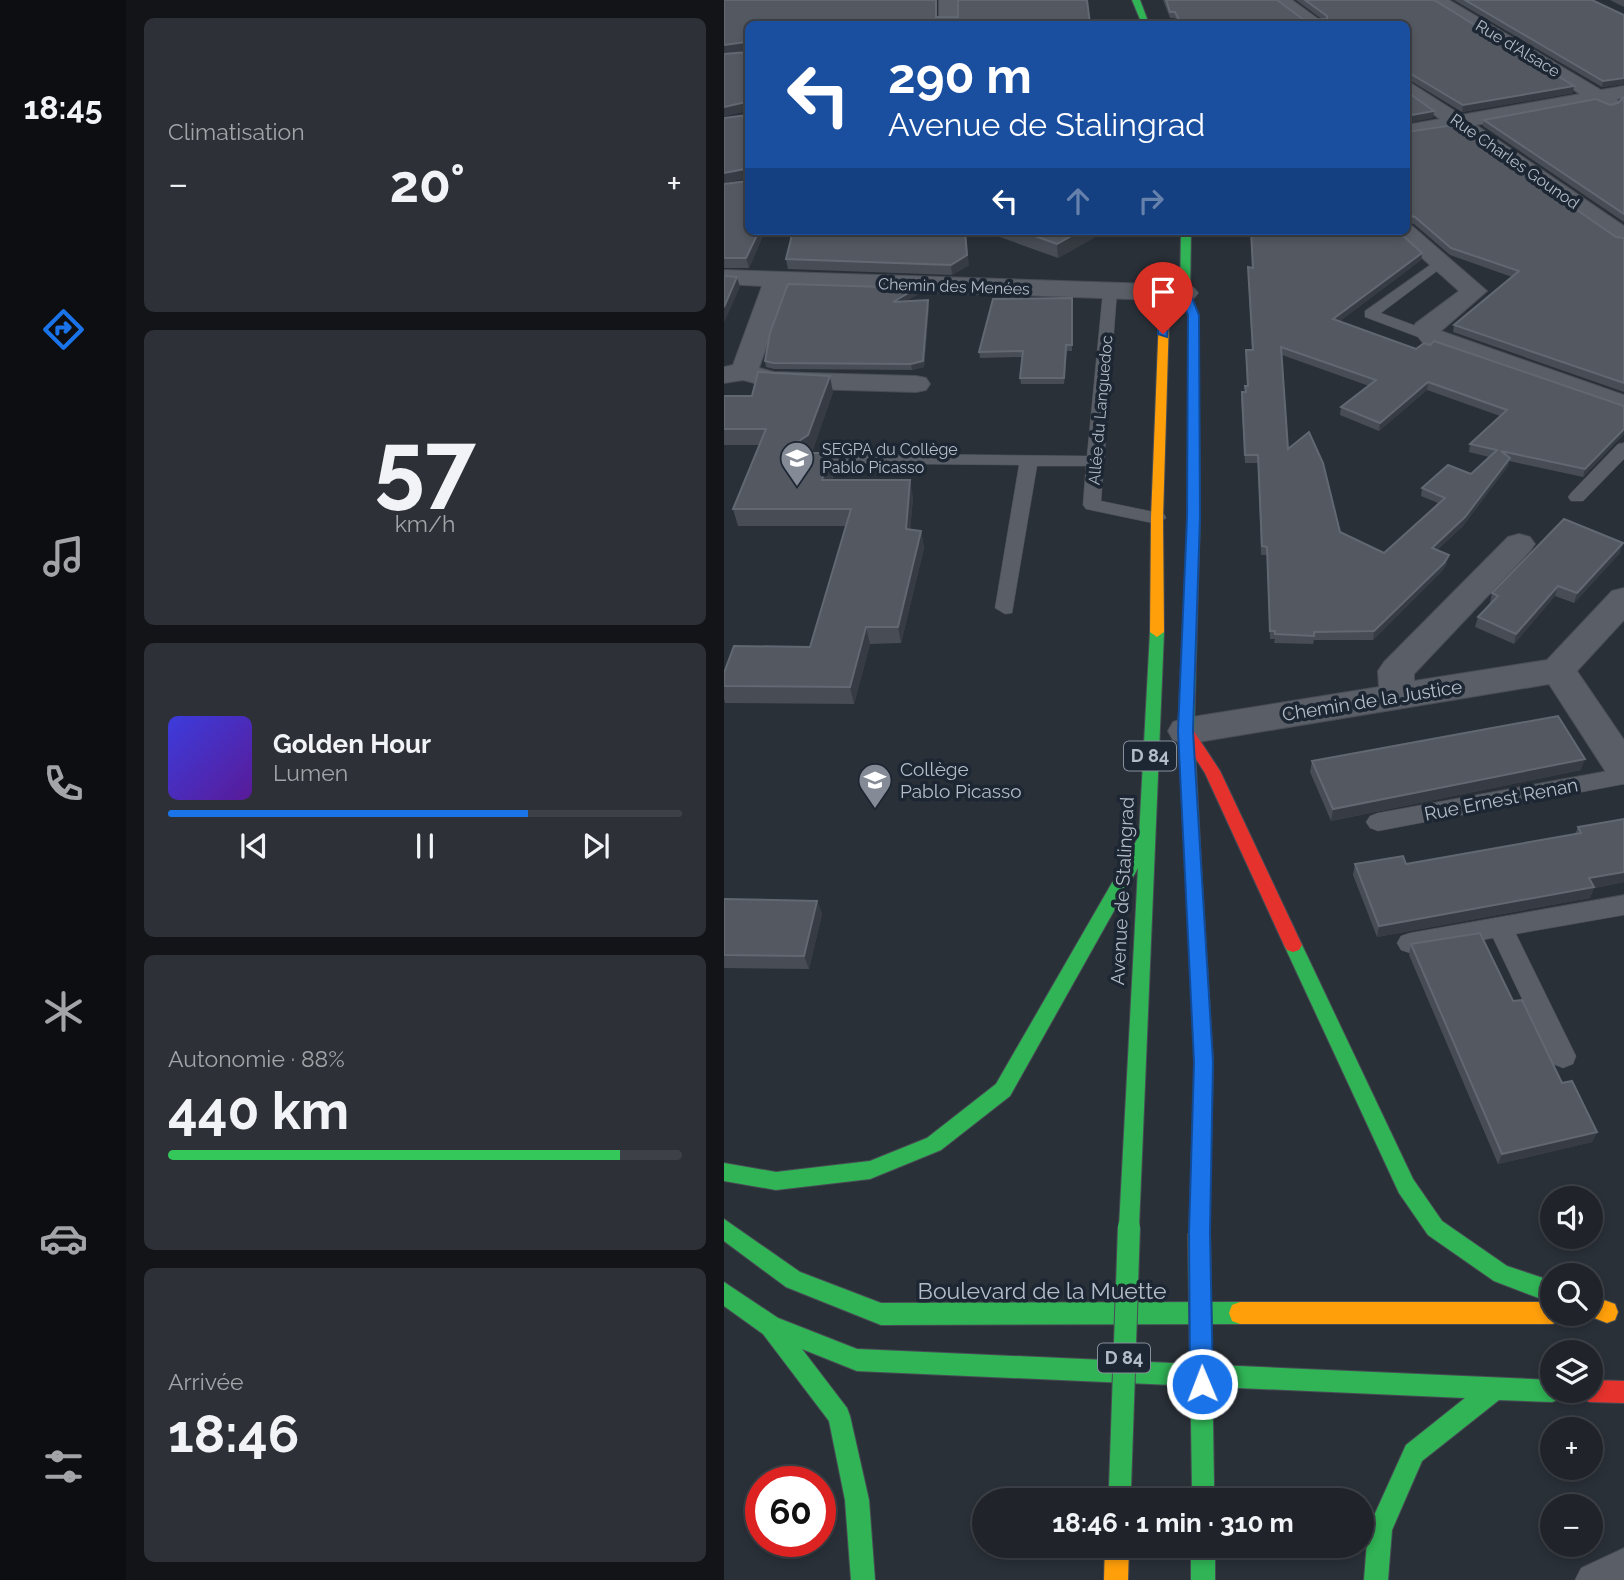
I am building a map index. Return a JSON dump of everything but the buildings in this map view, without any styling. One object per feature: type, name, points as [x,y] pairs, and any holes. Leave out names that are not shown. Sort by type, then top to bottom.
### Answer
[{"type":"main road","points":[[1119,0],[1127,21]]},
{"type":"main road","points":[[1136,0],[1145,21]]},
{"type":"main road","name":"D 84","points":[[1186,235],[1185,293],[1193,315],[1194,396],[1191,632],[1186,731],[1204,1062],[1199,1233],[1203,1488]]},
{"type":"main road","name":"Avenue de Stalingrad","points":[[1120,1488],[1128,1227],[1145,840],[1157,645],[1157,517],[1164,316],[1185,293]]},
{"type":"main road","points":[[1186,731],[1212,771],[1406,1186],[1435,1228],[1500,1274],[1540,1289]]},
{"type":"main road","points":[[724,1172],[776,1181],[870,1170],[934,1144],[1003,1090],[1145,840]]},
{"type":"main road","name":"Boulevard de la Muette","points":[[724,1229],[793,1280],[881,1314],[1540,1313]]},
{"type":"main road","points":[[724,1293],[771,1326],[857,1360],[1540,1391]]},
{"type":"main road","points":[[1603,1312],[1624,1312]]},
{"type":"main road","points":[[771,1326],[839,1416],[857,1500],[863,1580]]},
{"type":"main road","points":[[1376,1580],[1380,1529],[1414,1453],[1494,1390]]},
{"type":"main road","points":[[1603,1391],[1624,1392]]},
{"type":"main road","points":[[1116,1580],[1117,1558]]},
{"type":"main road","points":[[1203,1558],[1203,1580]]},
{"type":"street","points":[[947,21],[948,0]]},
{"type":"street","points":[[1280,0],[1312,21]]},
{"type":"street","name":"Rue d'Alsace","points":[[1437,0],[1624,110]]},
{"type":"street","name":"Rue Charles Gounod","points":[[1410,89],[1624,237]]},
{"type":"street","points":[[1410,130],[1624,92]]},
{"type":"street","points":[[1409,235],[1474,291],[1425,329],[1432,337],[1624,405]]},
{"type":"street","name":"Chemin des Menées","points":[[724,277],[1185,293]]},
{"type":"street","points":[[777,280],[734,373],[773,380],[916,384]]},
{"type":"street","points":[[1397,696],[1395,671],[1519,544]]},
{"type":"street","points":[[1620,762],[1558,670],[1624,599]]},
{"type":"street","name":"Chemin de la Justice","points":[[1186,731],[1558,670]]},
{"type":"lane","points":[[1432,337],[1370,314],[1440,262]]},
{"type":"lane","name":"Allée du Languedoc","points":[[1110,291],[1092,505],[1157,517]]},
{"type":"lane","points":[[1577,498],[1624,448]]},
{"type":"lane","points":[[815,458],[1095,461]]},
{"type":"lane","points":[[1005,608],[1029,460]]},
{"type":"lane","name":"Rue Ernest Renan","points":[[1378,822],[1620,762]]},
{"type":"lane","points":[[1410,943],[1624,905]]},
{"type":"lane","points":[[1500,927],[1563,1056]]},
{"type":"lane","points":[[1593,1580],[1624,1565]]},
{"type":"traffic: fast","points":[[1136,0],[1145,21]]},
{"type":"traffic: fast","points":[[1186,235],[1185,293],[1193,315],[1194,517],[1186,731],[1194,881]]},
{"type":"traffic: fast","points":[[1129,1227],[1157,632]]},
{"type":"traffic: fast","points":[[724,1172],[776,1181],[870,1170],[934,1144],[1003,1090],[1145,840]]},
{"type":"traffic: fast","points":[[1293,945],[1406,1186],[1435,1228],[1501,1274],[1540,1288]]},
{"type":"traffic: fast","points":[[1120,1488],[1129,1227]]},
{"type":"traffic: fast","points":[[724,1229],[793,1280],[881,1314],[1240,1313]]},
{"type":"traffic: fast","points":[[1199,1233],[1203,1486]]},
{"type":"traffic: fast","points":[[724,1293],[771,1326],[857,1360],[1540,1390]]},
{"type":"traffic: fast","points":[[771,1326],[839,1416],[857,1500],[863,1580]]},
{"type":"traffic: fast","points":[[1376,1580],[1380,1529],[1414,1453],[1494,1390]]},
{"type":"traffic: fast","points":[[1203,1558],[1203,1580]]},
{"type":"traffic: slow","points":[[1157,632],[1157,518],[1164,316],[1185,293]]},
{"type":"traffic: slow","points":[[1194,881],[1204,1062],[1199,1233]]},
{"type":"traffic: slow","points":[[1603,1311],[1607,1312]]},
{"type":"traffic: slow","points":[[1240,1313],[1540,1313]]},
{"type":"traffic: slow","points":[[1116,1580],[1117,1558]]},
{"type":"traffic: jam","points":[[1188,734],[1212,771],[1293,945]]},
{"type":"traffic: jam","points":[[1603,1391],[1624,1392]]},
{"type":"place","name":"SEGPA du Collège Pablo Picasso","points":[[797,488]]},
{"type":"place","name":"Collège Pablo Picasso","points":[[875,810]]},
{"type":"route","points":[[1163,334],[1164,316],[1185,293],[1193,315],[1194,517],[1186,731],[1204,1062],[1199,1233],[1202,1384]]}]
